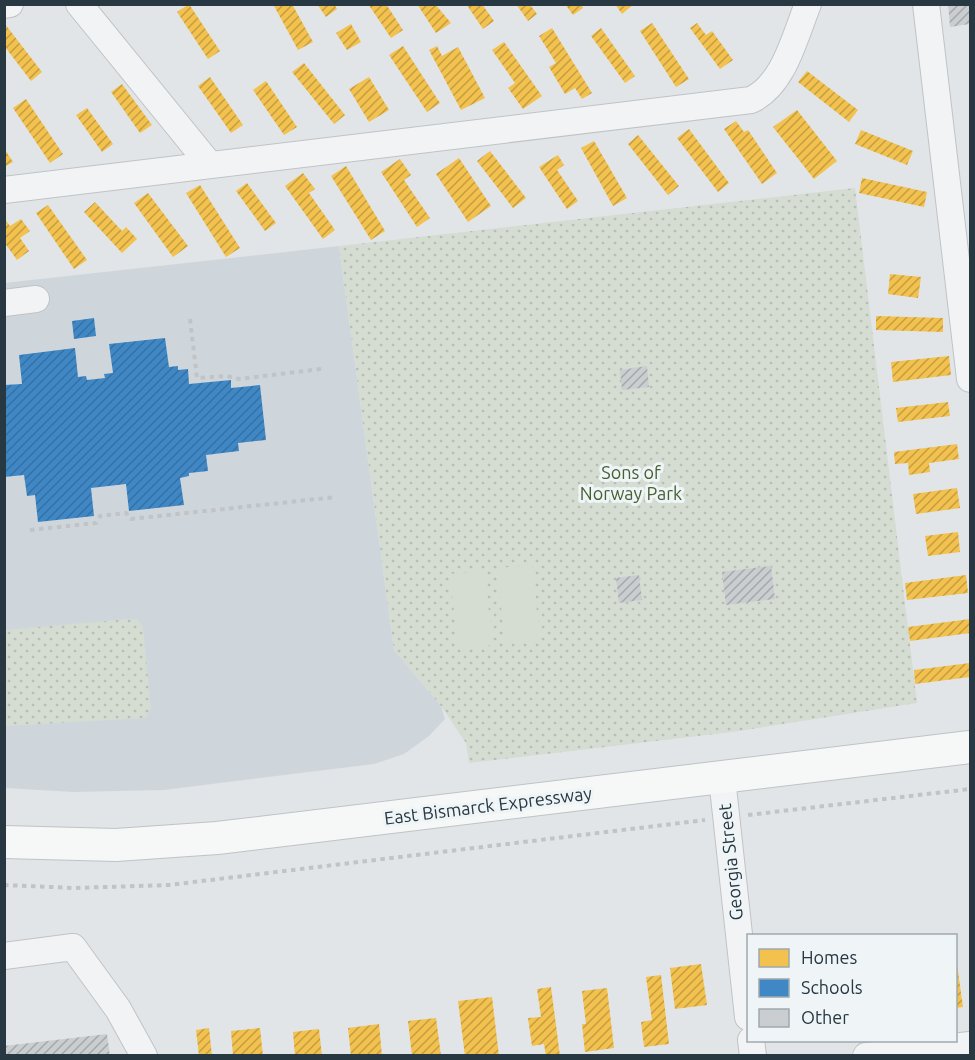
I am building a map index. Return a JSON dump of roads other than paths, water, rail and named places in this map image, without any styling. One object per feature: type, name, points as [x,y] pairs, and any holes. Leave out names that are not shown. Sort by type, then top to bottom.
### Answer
[{"type":"main road","name":"East Bismarck Expressway","points":[[4,842],[93,845],[181,842],[970,747]]},
{"type":"street","points":[[4,5],[10,4]]},
{"type":"street","points":[[79,4],[210,165]]},
{"type":"street","points":[[4,190],[751,100],[762,95],[776,78],[808,4]]},
{"type":"street","points":[[926,4],[970,380]]},
{"type":"street","points":[[4,303],[36,299]]},
{"type":"street","name":"Georgia Street","points":[[722,778],[747,1008]]},
{"type":"street","points":[[4,956],[73,947],[118,1009],[144,1056]]},
{"type":"street","points":[[866,1056],[970,1045]]},
{"type":"park label","name":"Sons of Norway Park","points":[[631,483]]}]
